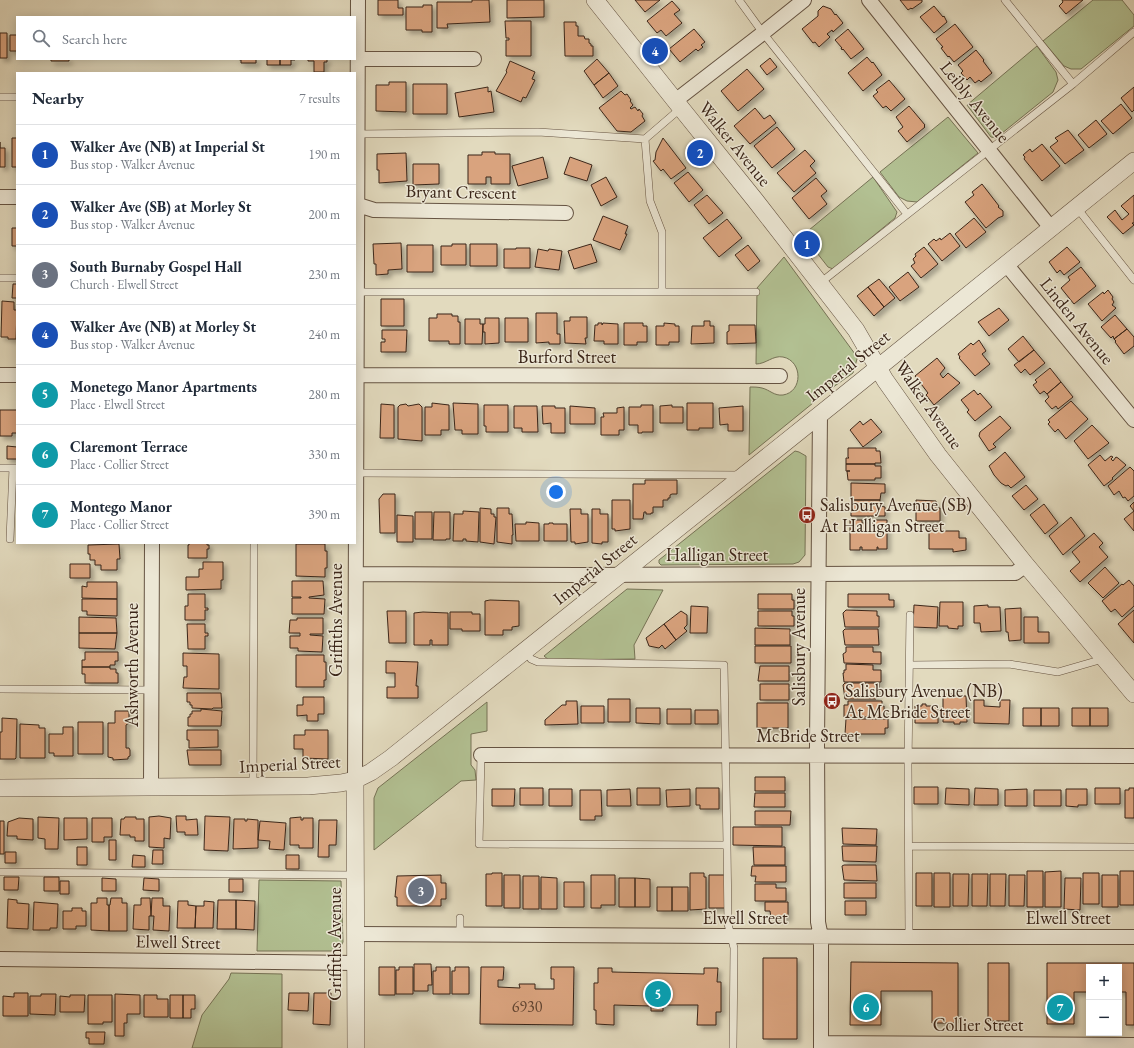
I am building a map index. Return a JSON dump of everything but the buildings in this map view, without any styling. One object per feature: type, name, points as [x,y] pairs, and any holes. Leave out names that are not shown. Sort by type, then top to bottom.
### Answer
[{"type":"street","name":"Griffiths Avenue","points":[[356,1048],[356,204],[358,134],[356,97],[358,59],[358,0]]},
{"type":"street","name":"Walker Avenue","points":[[595,0],[755,200],[856,330],[878,368],[938,455],[1026,565],[1134,694]]},
{"type":"street","points":[[678,105],[804,0]]},
{"type":"street","name":"Leibly Avenue","points":[[869,0],[1051,228]]},
{"type":"street","points":[[358,59],[474,59]]},
{"type":"street","name":"Imperial Street","points":[[0,788],[320,785],[355,780],[371,772],[391,758],[620,574],[745,476],[1134,161]]},
{"type":"street","points":[[0,197],[16,197]]},
{"type":"street","name":"Bryant Crescent","points":[[356,204],[374,210],[566,213]]},
{"type":"street","name":"Linden Avenue","points":[[1006,264],[1134,420]]},
{"type":"street","points":[[0,375],[16,375]]},
{"type":"street","name":"Burford Street","points":[[356,376],[780,376]]},
{"type":"street","name":"Salisbury Avenue","points":[[820,414],[817,754],[818,922],[821,937],[821,1046]]},
{"type":"street","name":"Ashworth Avenue","points":[[151,787],[152,544]]},
{"type":"street","name":"Halligan Street","points":[[357,574],[1015,573],[1026,565]]},
{"type":"street","name":"McBride Street","points":[[481,755],[817,754],[1134,756]]},
{"type":"street","name":"Elwell Street","points":[[355,934],[909,938],[1134,937]]},
{"type":"street","name":"Elwell Street","points":[[0,958],[355,963]]},
{"type":"street","name":"Collier Street","points":[[821,1046],[1134,1045]]},
{"type":"lane","points":[[739,0],[763,33],[907,214]]},
{"type":"lane","points":[[1004,0],[1073,84]]},
{"type":"lane","points":[[820,283],[988,149],[1073,84],[1134,32]]},
{"type":"lane","points":[[0,97],[16,97]]},
{"type":"lane","points":[[662,292],[662,232],[650,201],[645,139],[678,105]]},
{"type":"lane","points":[[358,134],[538,132],[645,139]]},
{"type":"lane","points":[[1076,208],[1134,280]]},
{"type":"lane","points":[[0,278],[16,278]]},
{"type":"lane","points":[[357,292],[756,292]]},
{"type":"lane","points":[[0,468],[15,468],[10,539]]},
{"type":"lane","points":[[356,473],[745,476]]},
{"type":"lane","points":[[253,786],[254,544]]},
{"type":"lane","points":[[909,938],[908,755],[910,615]]},
{"type":"lane","points":[[525,651],[532,659],[538,662],[724,665],[728,924],[734,948],[733,1048]]},
{"type":"lane","points":[[910,665],[1009,664],[1058,672],[1105,658]]},
{"type":"lane","points":[[0,689],[152,690]]},
{"type":"lane","points":[[481,755],[479,844],[727,845]]},
{"type":"lane","points":[[909,846],[1134,847]]},
{"type":"lane","points":[[0,872],[355,875]]},
{"type":"lane","points":[[460,918],[460,935]]},
{"type":"green space","points":[[1093,0],[1122,0],[1134,15],[1134,26],[1081,69],[1071,69],[1064,66],[1043,41]]},
{"type":"green space","points":[[1037,46],[1056,72],[1058,80],[1053,92],[996,138],[991,137],[967,105]]},
{"type":"green space","points":[[948,117],[978,153],[917,202],[907,201],[899,197],[880,172]]},
{"type":"green space","points":[[873,177],[897,212],[895,218],[833,269],[828,267],[803,235]]},
{"type":"green space","points":[[784,257],[855,354],[857,359],[853,373],[829,390],[749,455],[750,387],[758,387],[777,395],[783,395],[790,393],[797,383],[797,370],[790,360],[779,357],[756,364],[757,288]]},
{"type":"green space","points":[[795,451],[806,456],[805,555],[799,562],[793,564],[661,565],[659,563],[659,560]]},
{"type":"green space","points":[[627,589],[663,590],[634,645],[635,659],[549,660],[544,656]]},
{"type":"green space","points":[[487,702],[487,731],[471,734],[471,765],[475,770],[476,780],[461,781],[374,850],[374,798],[378,788]]},
{"type":"green space","points":[[259,880],[341,881],[343,942],[340,948],[334,951],[257,951]]},
{"type":"green space","points":[[231,973],[282,974],[282,1048],[192,1048],[202,1015],[229,979]]},
{"type":"place","name":"Walker Ave (NB) at Morley St","points":[[655,51]]},
{"type":"place","name":"Walker Ave (SB) at Morley St","points":[[700,153]]},
{"type":"place","name":"Walker Ave (NB) at Imperial St","points":[[807,244]]},
{"type":"place","name":"Salisbury Avenue (SB) At Halligan Street","points":[[807,515]]},
{"type":"place","name":"Salisbury Avenue (NB) At McBride Street","points":[[832,701]]},
{"type":"place","name":"South Burnaby Gospel Hall","points":[[421,891]]},
{"type":"place","name":"Monetego Manor Apartments","points":[[658,994]]},
{"type":"place","name":"Claremont Terrace","points":[[866,1007]]},
{"type":"place","name":"Montego Manor","points":[[1060,1008]]}]
